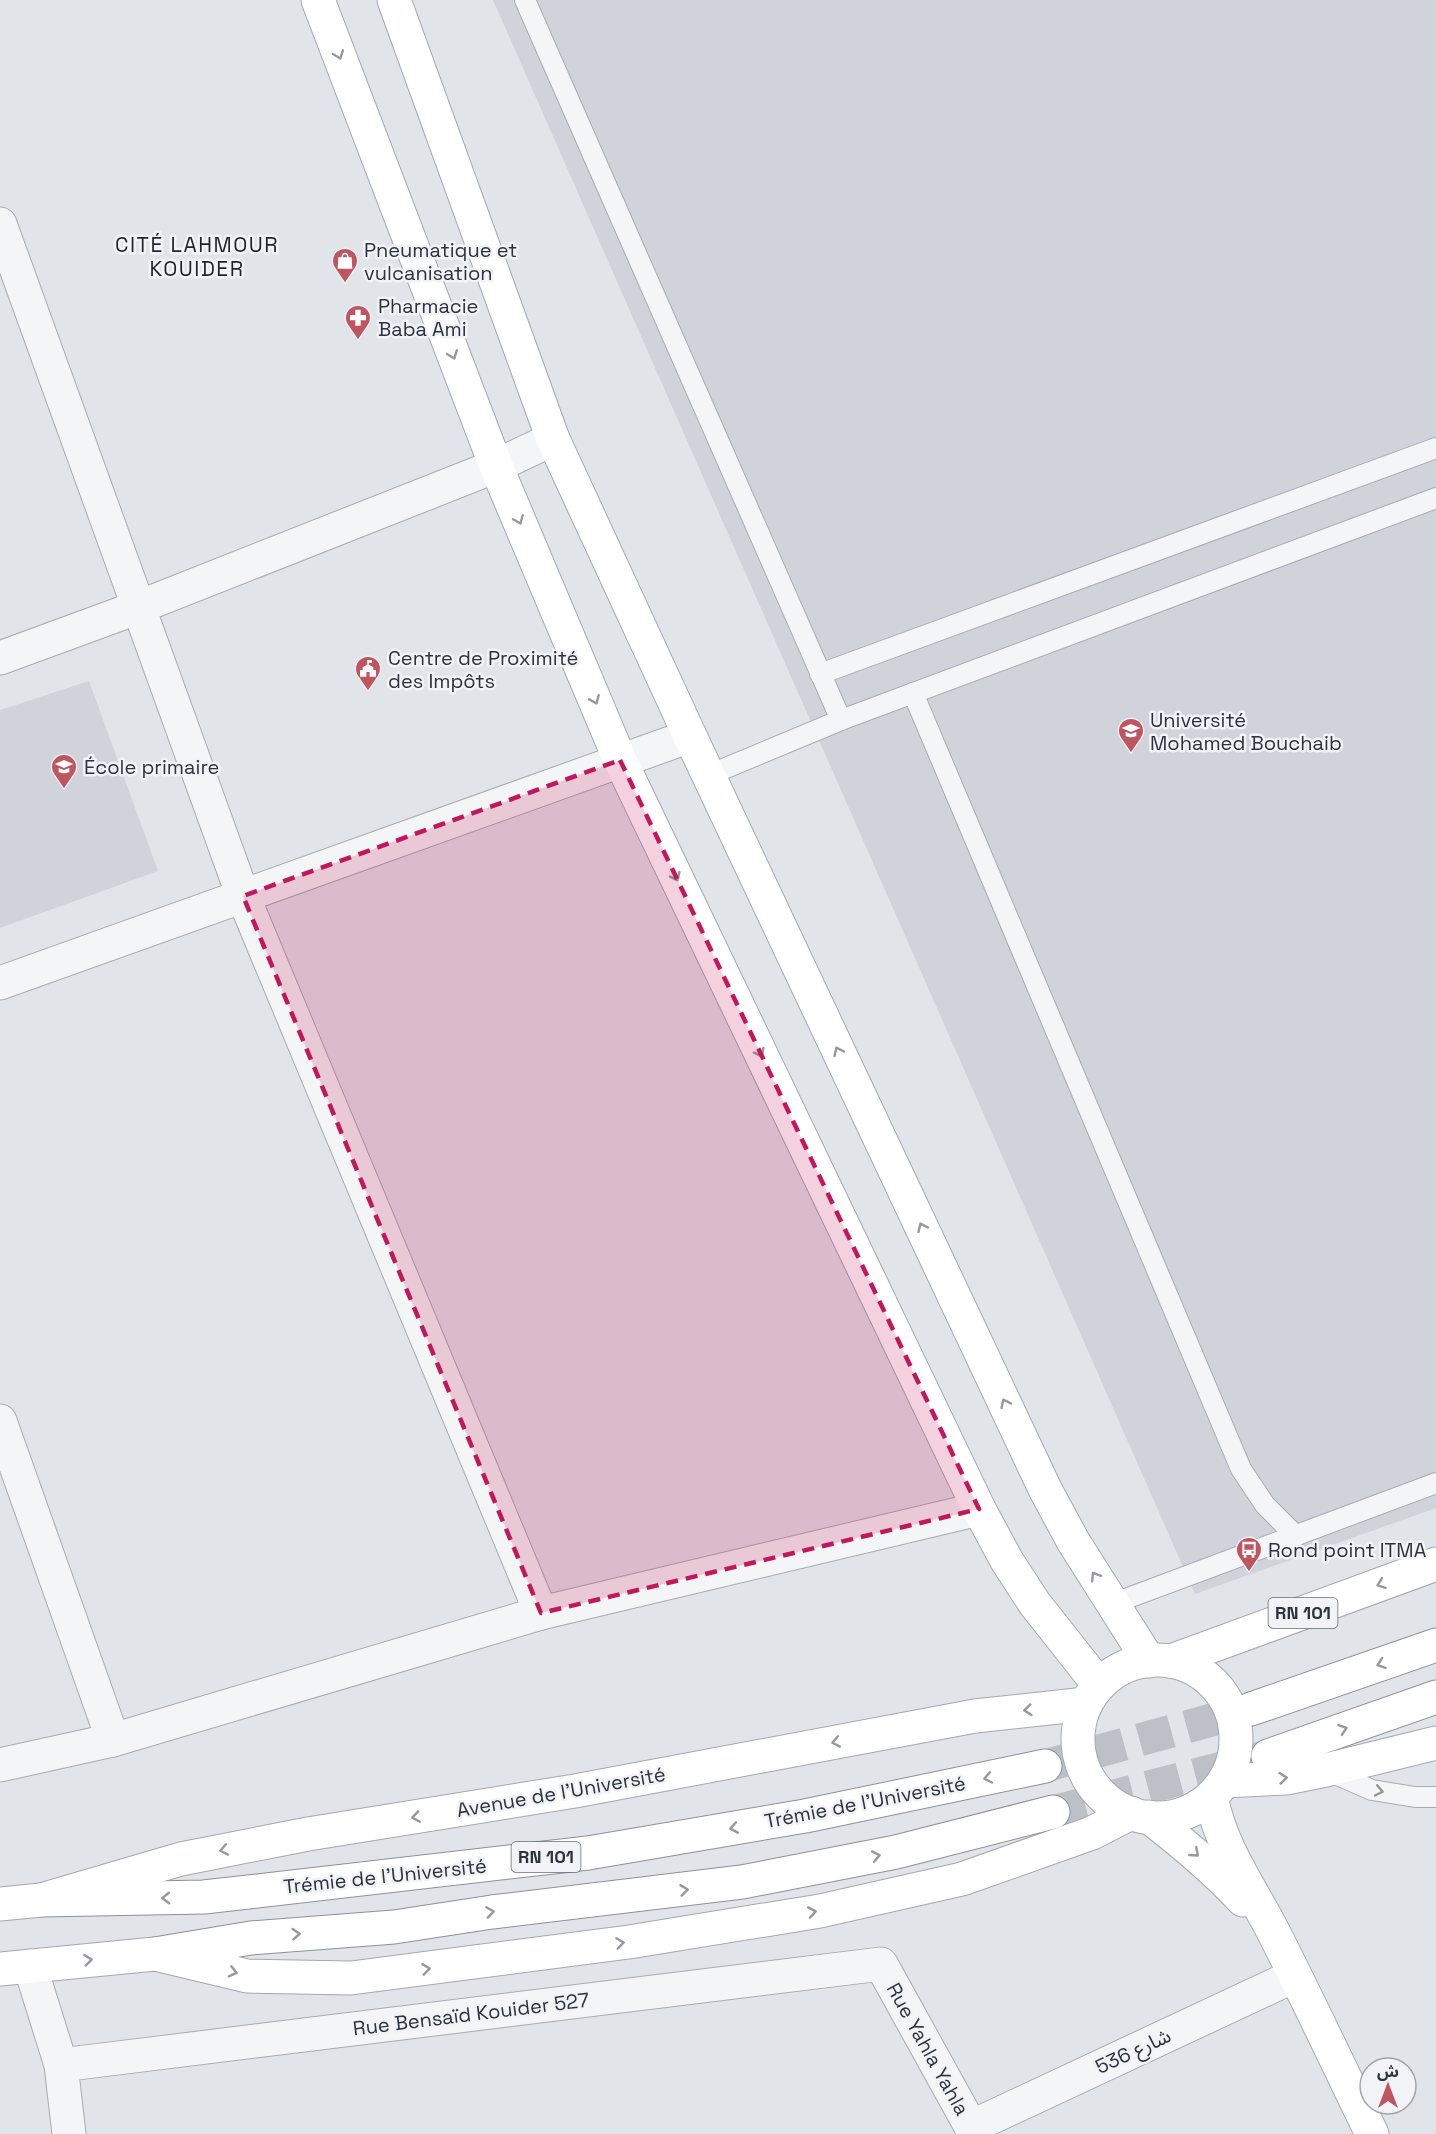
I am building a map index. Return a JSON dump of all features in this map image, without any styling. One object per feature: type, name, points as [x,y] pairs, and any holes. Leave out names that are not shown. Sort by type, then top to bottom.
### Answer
[{"type":"main road","points":[[318,0],[496,466],[621,760],[979,1509],[1007,1561],[1093,1695]]},
{"type":"main road","points":[[394,0],[553,439],[690,736],[1045,1489],[1073,1541],[1112,1604],[1160,1661]]},
{"type":"main road","name":"RN 101","points":[[1160,1661],[1436,1564]]},
{"type":"main road","points":[[1251,1709],[1436,1645]]},
{"type":"main road","points":[[1276,1936],[1217,1873],[1185,1844],[1140,1815],[1112,1803],[1095,1788],[1084,1768],[1079,1747],[1079,1725],[1093,1695],[1113,1673],[1131,1665],[1160,1661],[1192,1668],[1210,1681],[1224,1697],[1234,1718],[1237,1739],[1234,1761],[1218,1789],[1215,1817],[1226,1845],[1276,1936],[1372,2134]]},
{"type":"main road","name":"Avenue de l'Université","points":[[41,1900],[182,1859],[308,1834],[574,1791],[1093,1695]]},
{"type":"main road","points":[[1268,1756],[1436,1697]]},
{"type":"main road","points":[[155,1954],[247,1976],[351,1978],[628,1942],[820,1911],[962,1879],[1140,1815],[1166,1817],[1183,1814],[1218,1789],[1326,1770],[1436,1743]]},
{"type":"main road","name":"Trémie de l'Université","points":[[41,1900],[204,1897],[588,1853],[805,1816],[1045,1766]]},
{"type":"main road","points":[[15,1968],[155,1954],[251,1938],[394,1927],[492,1912],[742,1882],[896,1852],[1053,1812]]},
{"type":"main road","points":[[0,1904],[41,1900]]},
{"type":"street","points":[[0,224],[243,896],[541,1613]]},
{"type":"street","points":[[0,658],[139,607],[496,466],[553,439]]},
{"type":"street","points":[[0,983],[690,736]]},
{"type":"street","points":[[0,1421],[113,1740]]},
{"type":"street","points":[[0,1765],[113,1740],[541,1613],[979,1509]]},
{"type":"street","name":"Rue Bensaïd Kouider 527","points":[[56,2050],[881,1964]]},
{"type":"street","name":"Rue Yahla Yahla","points":[[881,1964],[973,2130]]},
{"type":"street","points":[[15,1968],[56,2050],[69,2134]]},
{"type":"street","name":"شارع 536","points":[[973,2130],[1294,1976]]},
{"type":"lane","points":[[525,0],[841,720]]},
{"type":"lane","points":[[820,674],[1436,448]]},
{"type":"lane","points":[[709,775],[841,720],[1436,498]]},
{"type":"lane","points":[[913,693],[1241,1469],[1265,1505],[1296,1536]]},
{"type":"lane","points":[[1112,1604],[1436,1483]]},
{"type":"lane","points":[[1326,1770],[1372,1790],[1415,1797],[1436,1797]]},
{"type":"highlighted area","points":[[620,760],[979,1509],[541,1613],[243,896]]},
{"type":"shaded area","name":"Université Mohamed Bouchaib","points":[[493,0],[1436,0],[1436,1508],[1195,1594]]},
{"type":"shaded area","name":"École primaire","points":[[89,681],[158,871],[0,928],[0,710]]},
{"type":"tunnel","points":[[1045,1766],[1251,1709]]},
{"type":"tunnel","points":[[1053,1812],[1268,1756]]},
{"type":"place","name":"Pneumatique et vulcanisation","points":[[345,284]]},
{"type":"place","name":"Pharmacie Baba Ami","points":[[358,341]]},
{"type":"place","name":"Centre de Proximité des Impôts","points":[[368,692]]},
{"type":"place","name":"Université Mohamed Bouchaib","points":[[1131,754]]},
{"type":"place","name":"École primaire","points":[[64,790]]},
{"type":"place","name":"Rond point ITMA","points":[[1249,1573]]},
{"type":"district","name":"CITÉ LAHMOUR KOUIDER","points":[[197,257]]}]
